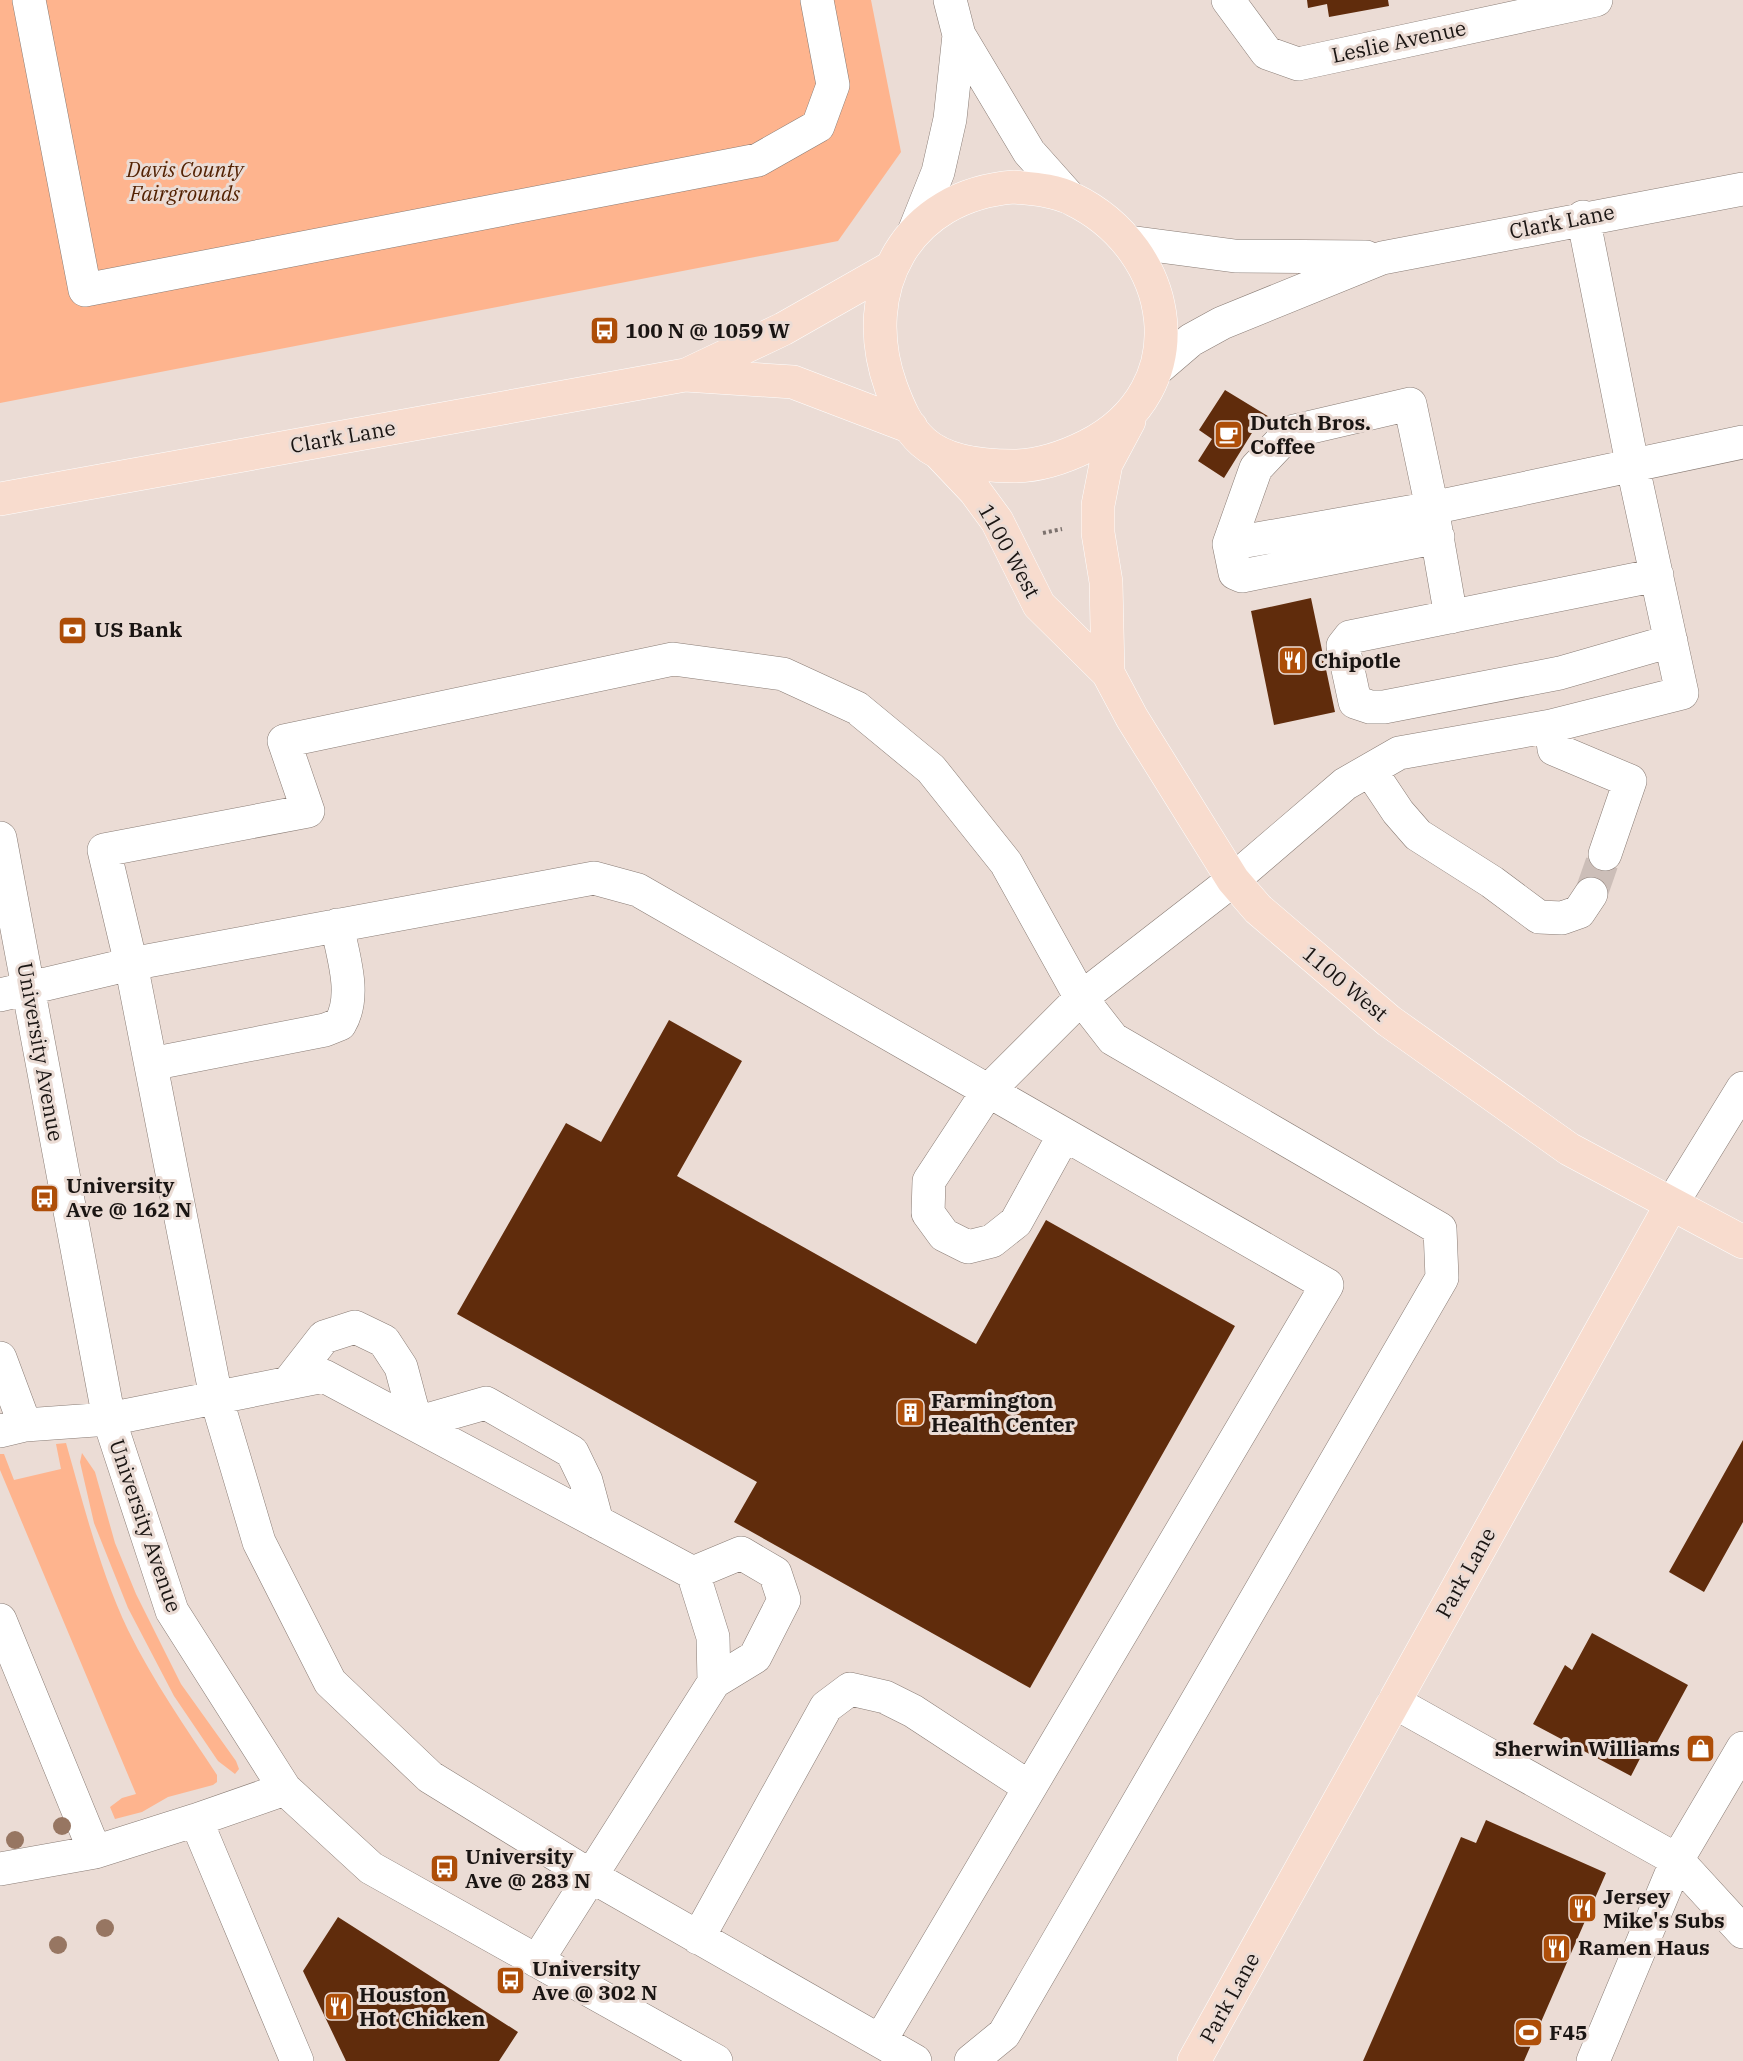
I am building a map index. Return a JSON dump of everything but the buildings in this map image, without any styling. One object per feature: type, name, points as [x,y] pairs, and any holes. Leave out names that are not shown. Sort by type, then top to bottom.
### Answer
[{"type":"main road","name":"1100 West","points":[[892,267],[914,232],[947,204],[980,192],[1014,187],[1046,190],[1070,198],[1106,220],[1129,242],[1145,267],[1157,305],[1160,352],[1149,389],[1106,464],[1098,505],[1098,533],[1106,582],[1108,673]]},
{"type":"main road","name":"Clark Lane","points":[[686,375],[783,330],[892,267]]},
{"type":"main road","points":[[892,267],[883,297],[882,352],[893,392],[910,427]]},
{"type":"main road","name":"Clark Lane","points":[[0,499],[686,375],[793,382],[910,427]]},
{"type":"main road","points":[[938,452],[976,464],[1016,466],[1035,464],[1076,451],[1097,441],[1135,411]]},
{"type":"main road","name":"1100 West","points":[[910,427],[922,441],[938,452],[975,491],[997,520],[1039,605],[1108,673],[1132,718],[1233,880],[1258,909],[1389,1021],[1569,1149],[1743,1242]]},
{"type":"main road","name":"Park Lane","points":[[1194,2061],[1671,1205]]},
{"type":"street","points":[[29,0],[85,290],[758,160],[818,126],[833,85],[817,0]]},
{"type":"street","points":[[950,0],[959,35],[1029,152],[1070,198]]},
{"type":"street","name":"Leslie Avenue","points":[[1228,0],[1267,53],[1298,64],[1596,0]]},
{"type":"street","points":[[914,232],[938,172],[950,119],[959,35]]},
{"type":"street","name":"Clark Lane","points":[[1156,370],[1191,340],[1222,322],[1382,258],[1583,217],[1743,189]]},
{"type":"street","points":[[1064,1135],[1016,1222],[992,1241],[968,1246],[944,1235],[927,1213],[928,1181],[988,1091],[1081,998],[1233,880],[1345,784],[1399,753],[1551,726],[1682,693],[1632,464],[1583,217]]},
{"type":"street","name":"Clark Lane","points":[[1129,242],[1235,256],[1382,258]]},
{"type":"street","points":[[1451,616],[1435,523],[1410,404],[1290,432],[1256,468],[1229,544],[1435,523],[1632,464],[1743,442]]},
{"type":"street","points":[[1657,575],[1350,637],[1343,646],[1355,702],[1370,708],[1560,673],[1671,641]]},
{"type":"street","points":[[915,2061],[591,1876],[430,1777],[330,1682],[259,1542],[216,1397],[131,964],[104,850],[308,811],[284,741],[674,659],[783,674],[857,708],[932,769],[1006,863],[1081,998],[1113,1039],[1440,1229],[1442,1278],[1004,2034],[971,2061]]},
{"type":"street","points":[[1551,726],[1554,749],[1630,781],[1605,854]]},
{"type":"street","points":[[1370,770],[1398,812],[1418,835],[1491,882],[1539,917],[1562,918],[1579,912],[1591,894]]},
{"type":"street","name":"University Avenue","points":[[0,838],[14,991],[109,1419],[172,1611],[285,1789],[371,1868],[716,2061]]},
{"type":"street","points":[[14,991],[131,964],[594,878],[638,890],[1327,1285],[880,2041]]},
{"type":"street","points":[[151,1064],[325,1030],[340,1024],[348,1010],[349,994],[337,925]]},
{"type":"street","name":"Park Lane","points":[[1671,1205],[1743,1088]]},
{"type":"street","points":[[290,1382],[324,1337],[356,1327],[384,1341],[400,1367],[416,1423]]},
{"type":"street","points":[[0,1358],[12,1428],[109,1419],[324,1376],[416,1423],[693,1574],[713,1636],[714,1682]]},
{"type":"street","points":[[416,1423],[486,1403],[572,1452],[586,1481],[597,1522]]},
{"type":"street","points":[[537,1961],[714,1682],[755,1657],[784,1600],[775,1573],[741,1553],[693,1574]]},
{"type":"street","points":[[0,1620],[95,1852]]},
{"type":"street","points":[[698,1938],[826,1707],[850,1689],[885,1697],[913,1711],[1029,1787]]},
{"type":"street","points":[[1394,1702],[1677,1860],[1743,1932]]},
{"type":"street","points":[[1593,2061],[1677,1860],[1743,1748]]},
{"type":"street","points":[[0,1869],[95,1852],[196,1821],[285,1789]]},
{"type":"street","points":[[196,1821],[297,2061]]},
{"type":"path","points":[[1036,534],[1065,528]]},
{"type":"green space","name":"Davis County Fairgrounds","points":[[0,0],[871,0],[901,152],[838,241],[0,403]]},
{"type":"green space","points":[[66,1443],[101,1562],[128,1630],[159,1686],[217,1775],[217,1782],[213,1785],[168,1797],[142,1812],[115,1819],[110,1807],[122,1798],[136,1794],[0,1470],[0,1454],[4,1454],[14,1480],[61,1469],[56,1444]]},
{"type":"green space","points":[[82,1453],[95,1472],[115,1543],[136,1594],[181,1684],[236,1761],[239,1769],[235,1774],[218,1761],[174,1696],[128,1608],[94,1523],[80,1462]]},
{"type":"tunnel","points":[[1591,894],[1605,854]]},
{"type":"place","name":"100 N @ 1059 W","points":[[604,331]]},
{"type":"place","name":"Dutch Bros. Coffee","points":[[1229,435]]},
{"type":"place","name":"US Bank","points":[[73,630]]},
{"type":"place","name":"Chipotle","points":[[1293,661]]},
{"type":"place","name":"University Ave @ 162 N","points":[[45,1198]]},
{"type":"place","name":"Farmington Health Center","points":[[910,1413]]},
{"type":"place","name":"Sherwin Williams","points":[[1701,1749]]},
{"type":"place","name":"University Ave @ 283 N","points":[[444,1869]]},
{"type":"place","name":"Jersey Mike's Subs","points":[[1582,1909]]},
{"type":"place","name":"Ramen Haus","points":[[1557,1948]]},
{"type":"place","name":"University Ave @ 302 N","points":[[511,1981]]},
{"type":"place","name":"Houston Hot Chicken","points":[[338,2007]]},
{"type":"place","name":"F45","points":[[1528,2033]]}]
